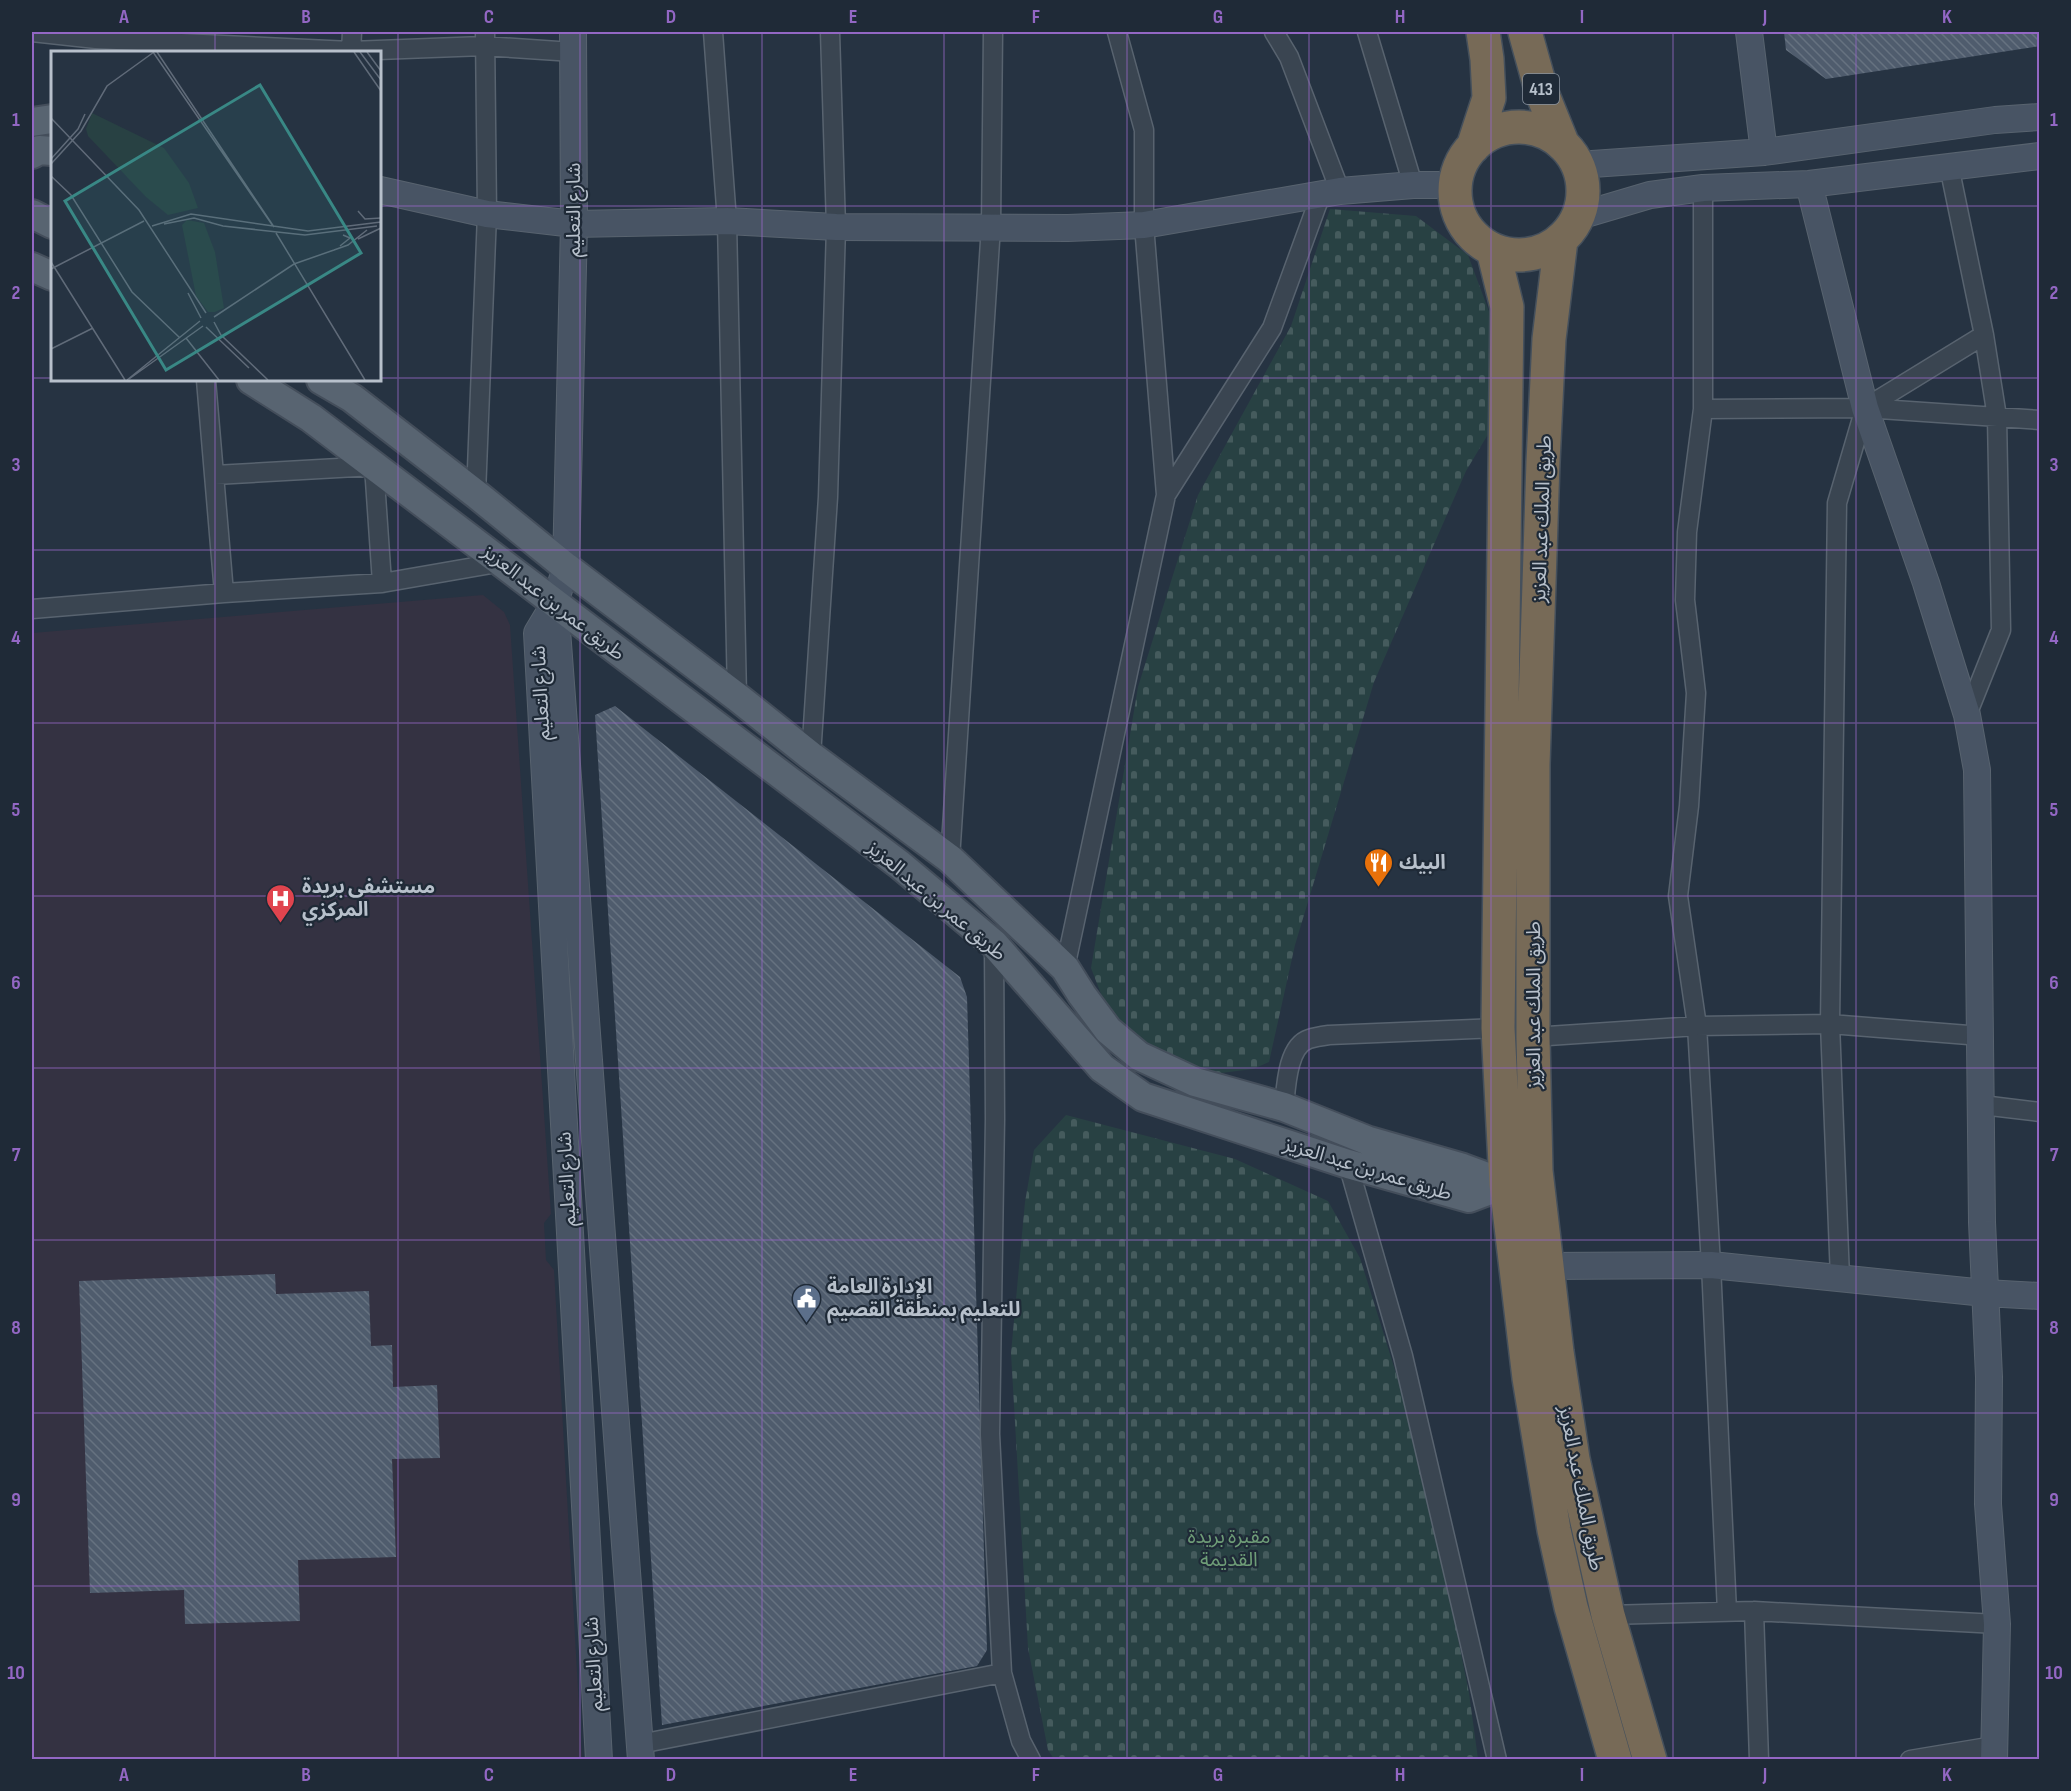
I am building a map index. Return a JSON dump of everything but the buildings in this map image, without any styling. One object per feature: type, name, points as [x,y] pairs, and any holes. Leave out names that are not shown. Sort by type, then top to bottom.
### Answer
[{"type":"highway","points":[[1473,147],[1493,133],[1518,127],[1542,132],[1571,155],[1583,191],[1570,228],[1551,247],[1529,255],[1493,250],[1474,237],[1457,207],[1455,185],[1461,164],[1473,147],[1489,99],[1483,32]]},
{"type":"highway","name":"413","points":[[1525,32],[1542,93],[1571,155]]},
{"type":"highway","name":"طريق الملك عبد العزيز","points":[[1570,228],[1550,339],[1543,462],[1533,765],[1533,1037],[1536,1171],[1573,1459],[1608,1615],[1650,1760]]},
{"type":"highway","name":"طريق الملك عبد العزيز","points":[[1493,250],[1507,307],[1498,1028],[1506,1184],[1528,1378],[1554,1530],[1571,1606],[1615,1760]]},
{"type":"main road","points":[[32,120],[51,118]]},
{"type":"main road","points":[[32,154],[39,150],[51,150]]},
{"type":"main road","points":[[32,214],[51,224]]},
{"type":"main road","points":[[32,234],[51,244]]},
{"type":"main road","points":[[32,267],[51,276]]},
{"type":"main road","points":[[32,277],[51,281]]},
{"type":"main road","name":"طريق عمر بن عبد العزيز","points":[[253,381],[311,418],[900,865],[994,944],[1102,1068],[1143,1097],[1348,1164],[1469,1198],[1506,1184]]},
{"type":"main road","name":"طريق عمر بن عبد العزيز","points":[[324,381],[352,389],[566,567],[811,756],[950,859],[1065,968],[1108,1030],[1139,1056],[1195,1082],[1284,1107],[1369,1141],[1463,1168],[1506,1184]]},
{"type":"street","points":[[32,32],[96,39],[225,43],[337,51]]},
{"type":"street","points":[[351,51],[352,32]]},
{"type":"street","points":[[713,32],[727,221],[737,697]]},
{"type":"street","points":[[811,756],[828,497],[836,227],[830,32]]},
{"type":"street","points":[[950,859],[991,226],[993,32]]},
{"type":"street","points":[[1065,968],[1166,495],[1144,225],[1144,130],[1117,32]]},
{"type":"street","points":[[1166,495],[1272,328],[1331,192],[1289,57],[1274,32]]},
{"type":"street","points":[[1367,32],[1413,185]]},
{"type":"street","points":[[1749,32],[1764,152]]},
{"type":"street","points":[[476,494],[487,214],[484,39]]},
{"type":"street","points":[[361,51],[484,39],[573,42]]},
{"type":"street","name":"شارع التعليم","points":[[573,42],[574,224],[566,567],[555,603],[537,633],[599,1760]]},
{"type":"street","points":[[1571,155],[1764,152],[1995,120],[2040,117]]},
{"type":"street","points":[[1570,228],[1650,195],[1703,188],[1809,184],[2040,156]]},
{"type":"street","points":[[1949,166],[1984,335],[1996,417],[2001,630],[1967,715]]},
{"type":"street","points":[[1809,184],[1864,408],[1926,583],[1967,715],[1977,770],[1982,1221],[1989,1377],[1988,1504],[1996,1624],[1994,1753],[1910,1760]]},
{"type":"street","points":[[381,190],[487,214],[574,224],[727,221],[836,227],[1068,228],[1144,225],[1331,192],[1413,185],[1455,185]]},
{"type":"street","points":[[1703,188],[1703,409],[1687,532],[1685,600],[1696,693],[1689,806],[1678,896],[1697,1026],[1712,1265],[1726,1612]]},
{"type":"street","points":[[1840,1278],[1830,1024],[1837,503],[1864,408],[1984,335]]},
{"type":"street","points":[[206,381],[224,593]]},
{"type":"street","points":[[1703,409],[1864,408],[2040,420]]},
{"type":"street","points":[[215,475],[375,466],[382,583]]},
{"type":"street","points":[[32,609],[382,583],[503,562]]},
{"type":"street","name":"شارع التعليم","points":[[555,603],[640,1751]]},
{"type":"street","points":[[994,944],[995,1119],[990,1434],[1002,1673],[1021,1741],[1031,1760]]},
{"type":"street","points":[[1533,1037],[1697,1026],[1830,1024],[1981,1036]]},
{"type":"street","points":[[1284,1107],[1289,1067],[1298,1046],[1308,1039],[1329,1035],[1498,1028]]},
{"type":"street","points":[[1982,1105],[2040,1112]]},
{"type":"street","points":[[1348,1164],[1403,1356],[1497,1760]]},
{"type":"street","points":[[1547,1266],[1712,1265],[1985,1293],[2040,1296]]},
{"type":"street","points":[[1608,1615],[1754,1611],[1996,1624]]},
{"type":"street","points":[[1754,1611],[1759,1760]]},
{"type":"street","points":[[640,1751],[1002,1673]]},
{"type":"shaded area","name":"مستشفى بريدة المركزي","points":[[483,595],[504,612],[510,625],[551,1214],[544,1223],[546,1260],[554,1270],[582,1759],[32,1760],[32,633]]},
{"type":"green space","points":[[1330,209],[1416,216],[1468,255],[1491,317],[1490,431],[1466,471],[1374,682],[1295,945],[1269,1062],[1253,1069],[1205,1075],[1151,1051],[1106,1007],[1091,968],[1138,687],[1198,495],[1291,326]]},
{"type":"green space","name":"مقبرة بريدة القديمة","points":[[1066,1115],[1235,1159],[1328,1201],[1360,1258],[1420,1450],[1469,1693],[1478,1759],[1054,1759],[1048,1750],[1028,1648],[1011,1353],[1025,1202],[1034,1150]]},
{"type":"place","name":"البيك","points":[[1378,888]]},
{"type":"place","name":"مستشفى بريدة المركزي","points":[[281,924]]},
{"type":"place","name":"الإدارة العامة للتعليم بمنطقة القصيم","points":[[806,1324]]}]
